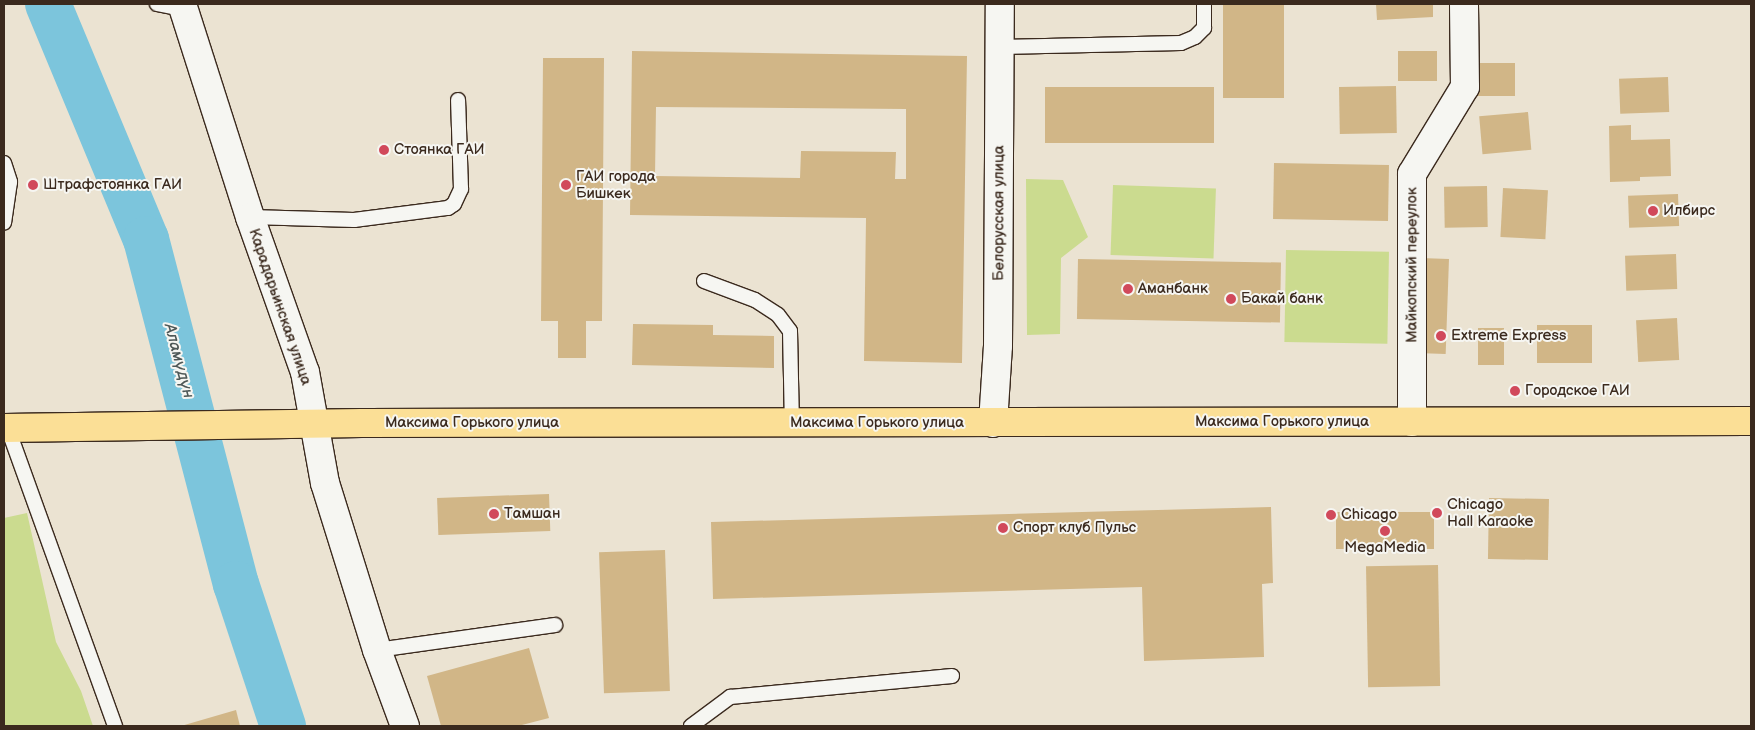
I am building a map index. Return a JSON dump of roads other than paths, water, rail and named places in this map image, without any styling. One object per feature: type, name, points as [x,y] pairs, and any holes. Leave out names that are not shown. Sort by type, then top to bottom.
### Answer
[{"type":"main road","name":"Максима Горького улица","points":[[5,425],[1751,421]]},
{"type":"street","name":"Белорусская улица","points":[[992,422],[998,346],[1000,4]]},
{"type":"street","name":"Майкопский переулок","points":[[1412,422],[1412,174],[1465,87],[1464,4]]},
{"type":"street","name":"Карадарьинская улица","points":[[183,7],[250,217],[305,372],[326,483],[377,650],[406,726]]},
{"type":"lane","points":[[157,4],[183,7]]},
{"type":"lane","points":[[1000,47],[1181,44],[1195,38],[1204,28],[1204,4]]},
{"type":"lane","points":[[250,217],[354,220],[448,208],[454,204],[461,189],[458,100]]},
{"type":"lane","points":[[4,163],[10,182],[4,224]]},
{"type":"lane","points":[[704,281],[755,300],[778,315],[790,331],[792,423]]},
{"type":"lane","points":[[5,425],[115,726]]},
{"type":"lane","points":[[377,650],[555,626]]},
{"type":"lane","points":[[690,726],[730,698],[952,676]]},
{"type":"waterway","name":"Аламүдүн","points":[[48,4],[146,239],[236,584],[283,726]]},
{"type":"place","name":"Стоянка ГАИ","points":[[384,150]]},
{"type":"place","name":"Штрафстоянка ГАИ","points":[[33,185]]},
{"type":"place","name":"ГАИ города Бишкек","points":[[566,185]]},
{"type":"place","name":"Илбирс","points":[[1653,211]]},
{"type":"place","name":"Аманбанк","points":[[1128,289]]},
{"type":"place","name":"Бакай банк","points":[[1231,299]]},
{"type":"place","name":"Extreme Express","points":[[1441,336]]},
{"type":"place","name":"Городское ГАИ","points":[[1515,391]]},
{"type":"place","name":"Chicago Hall Karaoke","points":[[1437,513]]},
{"type":"place","name":"Тамшан","points":[[494,514]]},
{"type":"place","name":"Chicago","points":[[1331,515]]},
{"type":"place","name":"Спорт клуб Пульс","points":[[1003,528]]},
{"type":"place","name":"MegaMedia","points":[[1385,531]]}]
